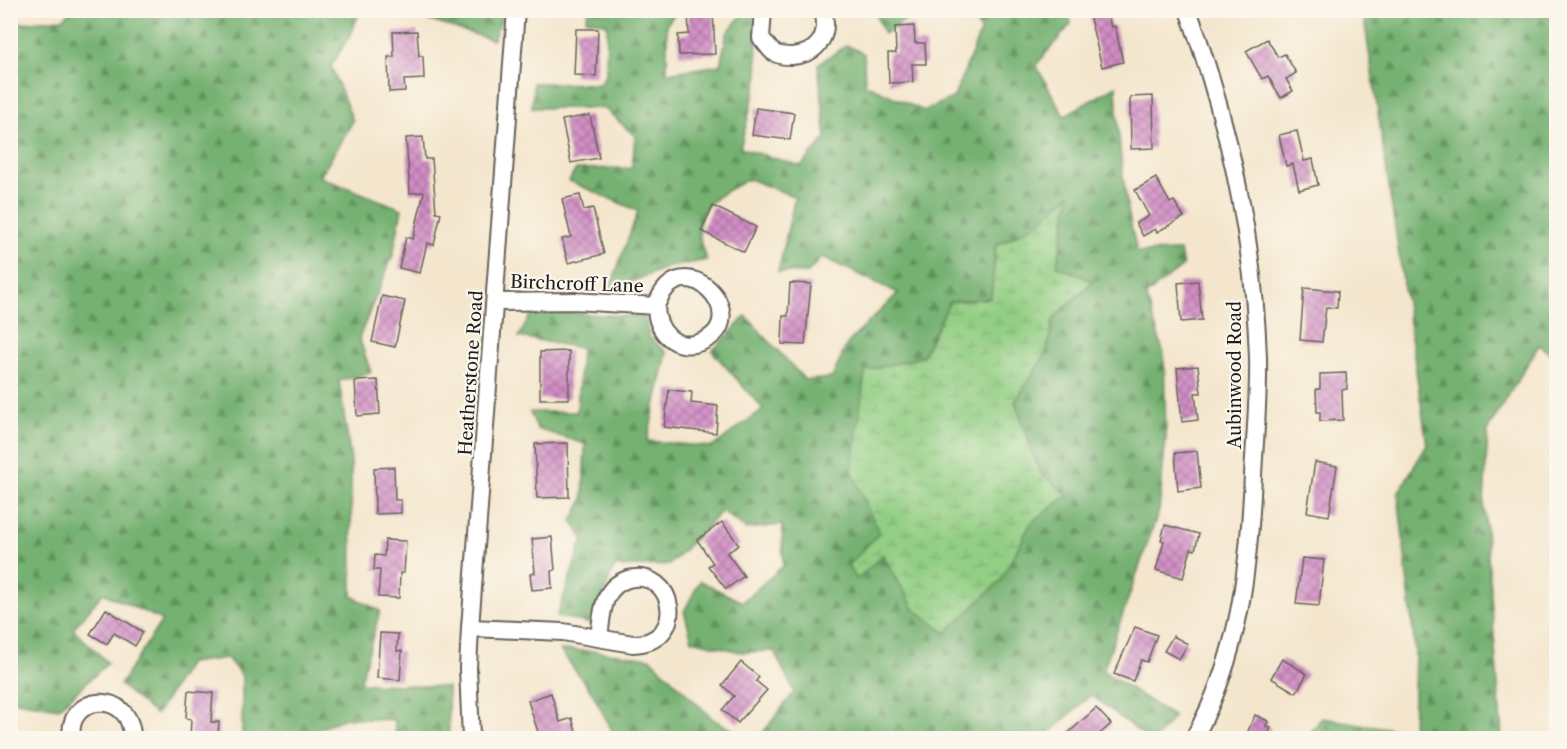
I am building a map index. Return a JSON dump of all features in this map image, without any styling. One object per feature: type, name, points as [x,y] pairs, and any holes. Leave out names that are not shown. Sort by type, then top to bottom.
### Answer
[{"type":"street","name":"Heatherstone Road","points":[[471,738],[468,668],[470,628],[516,10]]},
{"type":"street","points":[[763,10],[761,38],[772,52],[783,56],[803,55],[821,43],[825,32],[823,10]]},
{"type":"street","name":"Aubinwood Road","points":[[1188,10],[1226,124],[1243,200],[1253,279],[1258,359],[1251,538],[1243,599],[1222,678],[1194,738]]},
{"type":"street","name":"Birchcroff Lane","points":[[496,302],[574,301],[656,306]]},
{"type":"street","points":[[470,628],[522,628],[633,644],[654,640],[668,623],[670,612],[664,591],[645,579],[635,578],[615,586],[604,605],[599,638]]},
{"type":"street","points":[[72,738],[70,728],[79,711],[97,702],[116,705],[130,718],[132,738]]},
{"type":"green space","points":[[73,10],[360,11],[352,32],[331,66],[353,121],[320,177],[402,209],[393,255],[359,338],[371,372],[339,381],[351,461],[352,596],[380,611],[360,683],[448,687],[449,738],[395,738],[395,720],[345,718],[298,738],[242,738],[242,676],[227,658],[189,663],[156,715],[120,685],[162,620],[103,593],[73,629],[108,663],[59,708],[11,700],[11,24],[62,19]]},
{"type":"green space","points":[[398,10],[505,10],[493,40],[398,11]]},
{"type":"green space","points":[[588,11],[677,11],[667,24],[667,73],[720,65],[727,33],[745,11],[755,11],[758,79],[740,148],[801,166],[826,138],[818,64],[847,45],[864,54],[865,84],[924,111],[954,97],[981,30],[967,11],[1068,11],[1071,24],[1036,65],[1064,116],[1116,86],[1122,169],[1137,252],[1180,251],[1183,266],[1146,295],[1164,355],[1166,437],[1159,510],[1103,671],[1174,717],[1156,738],[1147,738],[1091,695],[1049,733],[1052,738],[759,738],[794,692],[774,651],[740,652],[692,640],[684,611],[700,581],[742,602],[783,566],[782,525],[745,529],[722,511],[669,565],[614,567],[592,624],[557,616],[583,539],[572,521],[583,499],[585,444],[537,429],[530,412],[577,412],[581,348],[519,337],[533,311],[645,317],[649,337],[667,353],[647,441],[712,447],[763,409],[712,351],[746,316],[805,380],[832,378],[847,344],[898,293],[822,257],[808,273],[778,272],[795,197],[749,179],[722,194],[705,209],[700,219],[699,230],[707,260],[666,268],[609,291],[638,211],[569,181],[576,169],[632,168],[635,136],[604,108],[532,108],[533,83],[600,84],[606,73],[607,24],[586,19]],"holes":[[[1069,195],[1057,266],[1093,282],[1054,318],[1046,353],[1015,402],[1040,473],[1068,495],[1031,523],[1000,580],[915,610],[883,555],[857,579],[848,566],[879,534],[865,371],[922,357],[950,302],[991,298],[996,246],[1039,223]]]},
{"type":"green space","points":[[874,11],[919,11],[884,34]]},
{"type":"green space","points":[[1363,11],[1556,11],[1556,358],[1539,345],[1488,429],[1484,504],[1502,738],[1306,738],[1322,718],[1413,732],[1415,650],[1398,493],[1427,445]]},
{"type":"green space","points":[[1070,194],[1057,266],[1093,281],[1054,318],[1046,353],[1015,402],[1040,473],[1068,495],[1031,523],[1001,580],[946,633],[915,610],[883,555],[857,579],[848,566],[879,533],[852,472],[865,371],[922,357],[950,302],[991,298],[996,246],[1039,223]]},
{"type":"green space","points":[[560,650],[594,651],[650,658],[714,720],[748,738],[594,738],[613,733],[593,694]]},
{"type":"building","points":[[688,10],[713,10],[715,54],[679,55],[678,35],[689,34]]},
{"type":"building","points":[[1107,10],[1111,27],[1115,26],[1123,62],[1102,67],[1089,14]]},
{"type":"building","points":[[914,26],[915,43],[925,43],[926,64],[912,64],[913,82],[889,83],[888,53],[896,53],[895,27]]},
{"type":"building","points":[[576,29],[598,29],[596,76],[574,75]]},
{"type":"building","points":[[417,31],[419,56],[423,56],[424,79],[404,80],[405,91],[389,92],[388,57],[394,57],[393,32]]},
{"type":"building","points":[[1267,39],[1278,57],[1285,54],[1296,73],[1286,79],[1293,91],[1281,98],[1268,76],[1262,79],[1246,51]]},
{"type":"building","points":[[1153,96],[1154,148],[1131,149],[1130,97]]},
{"type":"building","points":[[756,108],[794,113],[790,140],[752,135]]},
{"type":"building","points":[[590,115],[599,158],[571,163],[562,120]]},
{"type":"building","points":[[1297,131],[1304,161],[1313,159],[1318,185],[1299,190],[1293,164],[1286,166],[1279,135]]},
{"type":"building","points":[[423,137],[425,159],[432,159],[436,212],[441,213],[434,245],[427,243],[420,273],[399,268],[406,237],[413,239],[424,192],[410,193],[406,138]]},
{"type":"building","points":[[1156,178],[1170,203],[1174,201],[1184,217],[1157,232],[1155,229],[1143,236],[1136,223],[1149,216],[1135,190]]},
{"type":"building","points":[[580,195],[584,210],[593,208],[604,254],[568,263],[562,239],[571,237],[562,199]]},
{"type":"building","points":[[713,206],[756,227],[744,252],[701,231]]},
{"type":"building","points":[[1198,281],[1202,320],[1181,322],[1178,283]]},
{"type":"building","points":[[790,283],[811,284],[805,345],[782,344],[783,316],[788,316]]},
{"type":"building","points":[[1304,288],[1338,291],[1337,308],[1326,307],[1322,342],[1300,340]]},
{"type":"building","points":[[382,296],[405,301],[395,347],[372,342]]},
{"type":"building","points":[[569,351],[569,399],[540,399],[540,352]]},
{"type":"building","points":[[1198,366],[1201,393],[1195,393],[1198,420],[1182,422],[1177,368]]},
{"type":"building","points":[[1346,373],[1347,389],[1342,390],[1343,420],[1320,421],[1320,412],[1317,412],[1316,389],[1320,389],[1320,374]]},
{"type":"building","points":[[378,380],[380,414],[357,416],[355,381]]},
{"type":"building","points":[[669,390],[692,392],[691,403],[718,406],[716,433],[664,427]]},
{"type":"building","points":[[568,443],[569,497],[537,498],[535,444]]},
{"type":"building","points":[[1197,451],[1201,488],[1178,491],[1175,453]]},
{"type":"building","points":[[1315,462],[1337,466],[1329,516],[1307,512]]},
{"type":"building","points":[[394,467],[395,500],[401,500],[401,513],[375,514],[374,468]]},
{"type":"building","points":[[722,522],[739,545],[727,553],[744,576],[726,589],[708,566],[713,563],[697,540]]},
{"type":"building","points":[[1165,525],[1199,534],[1195,550],[1191,549],[1183,578],[1156,570],[1164,541],[1161,540]]},
{"type":"building","points":[[552,537],[555,570],[551,571],[552,588],[532,590],[530,574],[535,573],[532,539]]},
{"type":"building","points":[[385,540],[406,541],[404,573],[400,573],[399,598],[378,597],[380,570],[374,570],[375,555],[384,556]]},
{"type":"building","points":[[1302,558],[1324,560],[1319,606],[1296,604]]},
{"type":"building","points":[[106,609],[143,632],[135,646],[114,633],[107,644],[90,634]]},
{"type":"building","points":[[1135,627],[1157,635],[1147,662],[1141,660],[1133,681],[1114,674]]},
{"type":"building","points":[[380,633],[398,634],[397,651],[402,651],[400,680],[377,678]]},
{"type":"building","points":[[1173,636],[1188,644],[1179,659],[1164,651]]},
{"type":"building","points":[[1282,659],[1307,674],[1296,693],[1271,678]]},
{"type":"building","points":[[741,662],[759,677],[756,681],[767,690],[738,723],[722,710],[734,696],[722,685]]},
{"type":"building","points":[[188,691],[213,693],[211,722],[219,722],[218,738],[190,738],[191,719],[186,718]]},
{"type":"building","points":[[551,693],[560,722],[572,718],[576,732],[557,738],[540,738],[528,701]]},
{"type":"building","points":[[1096,708],[1111,724],[1095,738],[1063,738]]},
{"type":"building","points":[[1255,715],[1268,721],[1266,726],[1271,728],[1266,738],[1245,738]]}]
